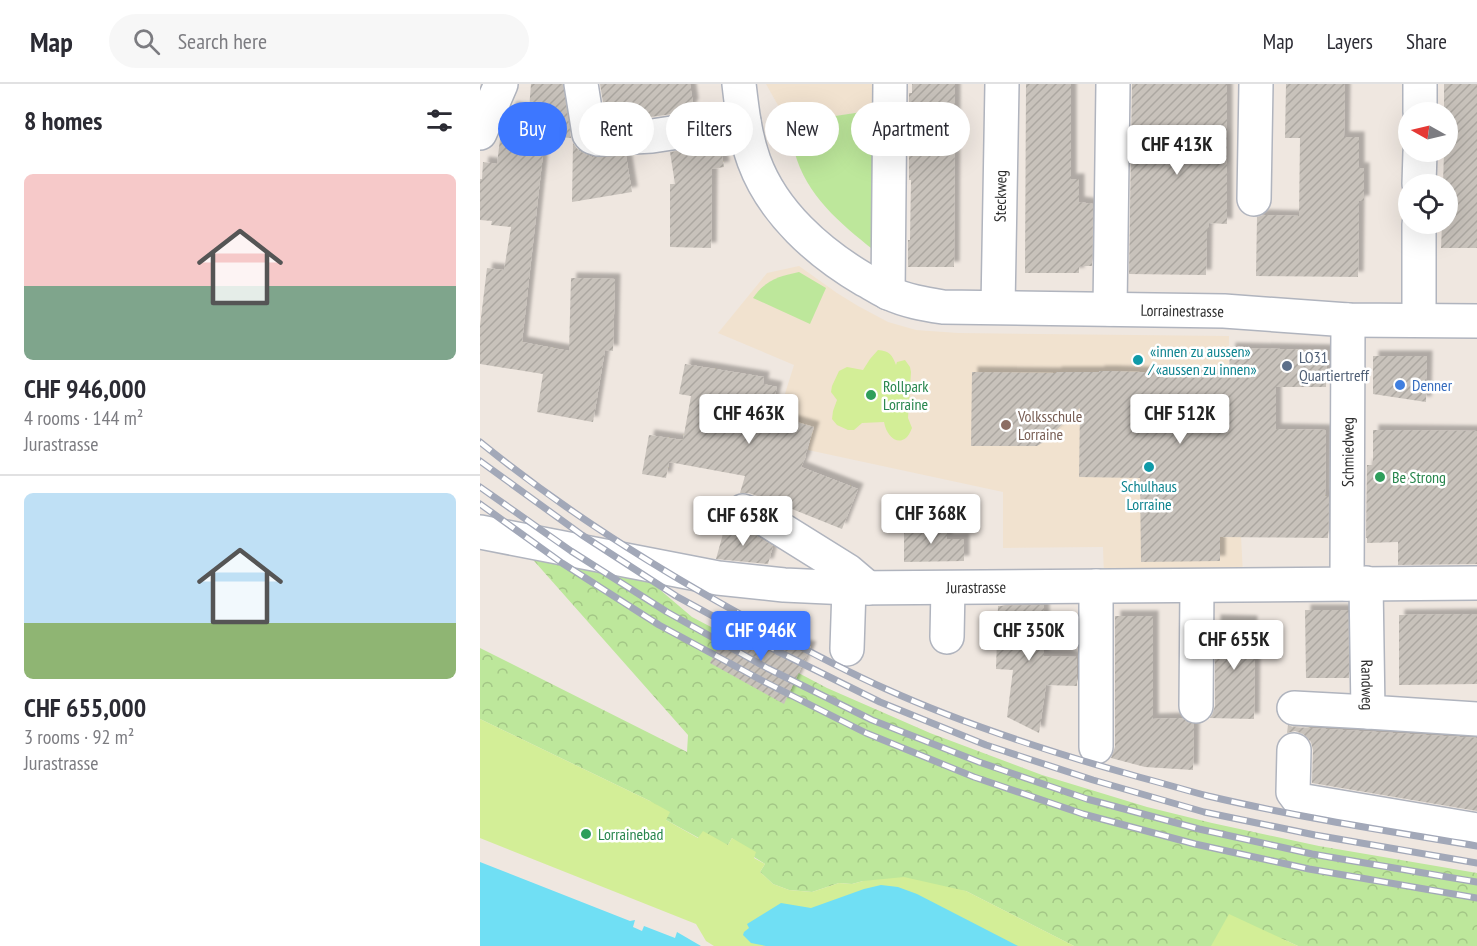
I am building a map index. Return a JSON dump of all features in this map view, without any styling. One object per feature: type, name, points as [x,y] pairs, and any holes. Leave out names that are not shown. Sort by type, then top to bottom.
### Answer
[{"type":"street","points":[[480,93],[486,84]]},
{"type":"street","points":[[480,133],[501,84]]},
{"type":"street","points":[[581,84],[589,134],[592,137],[598,139],[666,134]]},
{"type":"street","name":"Lorrainestrasse","points":[[738,84],[741,102]]},
{"type":"street","points":[[888,293],[890,84]]},
{"type":"street","name":"Steckweg","points":[[998,307],[1002,84]]},
{"type":"street","points":[[1110,309],[1113,84]]},
{"type":"street","points":[[1254,199],[1256,84]]},
{"type":"street","points":[[1420,84],[1420,102]]},
{"type":"street","name":"Lorrainestrasse","points":[[753,156],[772,195],[811,242],[851,272],[888,293],[910,301],[943,307],[1224,310],[1348,320],[1477,321]]},
{"type":"street","points":[[1419,234],[1419,320]]},
{"type":"street","name":"Schmiedweg","points":[[1348,320],[1356,584]]},
{"type":"street","points":[[743,511],[763,518],[848,571],[858,588],[847,649]]},
{"type":"street","name":"Jurastrasse","points":[[480,532],[718,578],[783,585],[948,588],[1477,583]]},
{"type":"street","name":"Randweg","points":[[1356,584],[1368,712],[1477,719]]},
{"type":"street","points":[[1096,586],[1096,747]]},
{"type":"street","points":[[1196,706],[1197,586]]},
{"type":"street","points":[[947,637],[948,588]]},
{"type":"street","points":[[1294,708],[1368,712]]},
{"type":"street","points":[[1294,750],[1293,792],[1299,800],[1477,830]]},
{"type":"shaded area","points":[[766,84],[882,84],[882,102],[851,102],[851,114],[839,115],[839,102],[776,102]]},
{"type":"shaded area","name":"Volksschule Lorraine","points":[[799,266],[858,306],[888,322],[916,330],[958,333],[1229,336],[1228,434],[1238,477],[1243,575],[1104,576],[1103,547],[1003,548],[1003,492],[808,450],[810,441],[781,432],[786,418],[778,416],[794,365],[718,333],[767,273]]},
{"type":"green space","points":[[851,114],[851,156],[881,156],[880,255],[831,213],[811,188],[797,160],[796,156],[839,156],[839,115]]},
{"type":"green space","points":[[799,272],[826,288],[810,324],[753,298],[773,280]]},
{"type":"green space","name":"Rollpark Lorraine","points":[[878,350],[890,354],[896,365],[897,362],[905,360],[910,367],[908,418],[912,428],[909,435],[900,441],[892,438],[884,422],[862,423],[854,430],[848,430],[837,425],[832,419],[837,400],[831,392],[839,371],[847,367],[863,370]]},
{"type":"green space","points":[[520,545],[632,566],[692,617],[827,688],[930,733],[1042,775],[1147,807],[1212,823],[1319,846],[1477,873],[1477,946],[1298,946],[1285,940],[1277,946],[1074,946],[966,891],[863,881],[852,884],[839,883],[812,892],[789,890],[773,884],[760,872],[765,864],[732,838],[728,845],[699,838],[666,820],[650,801],[480,719],[480,648],[687,752],[688,735]]},
{"type":"green space","name":"Lorrainebad","points":[[480,719],[650,801],[670,812],[666,820],[698,838],[703,831],[728,845],[732,838],[756,852],[754,858],[765,864],[760,872],[773,884],[789,890],[812,892],[839,883],[852,884],[904,877],[966,891],[1074,946],[714,946],[706,941],[696,924],[480,838]]},
{"type":"green space","points":[[1229,914],[1298,946],[1211,946]]},
{"type":"water","points":[[480,862],[630,921],[635,920],[633,927],[642,931],[644,926],[675,938],[677,932],[701,946],[480,946]]},
{"type":"water","points":[[881,885],[898,887],[917,894],[1018,946],[766,946],[751,943],[743,935],[749,928],[747,924],[781,903],[811,908]]},
{"type":"building","points":[[531,84],[563,84],[566,102],[530,102]]},
{"type":"building","points":[[600,84],[690,84],[693,102],[666,102],[666,115],[654,116],[654,102],[603,102]]},
{"type":"building","points":[[912,84],[955,84],[955,102],[909,102],[909,93],[912,93]]},
{"type":"building","points":[[1026,84],[1071,84],[1071,179],[1079,179],[1079,202],[1093,204],[1092,266],[1079,266],[1079,273],[1025,273]]},
{"type":"building","points":[[1132,84],[1227,84],[1227,224],[1209,223],[1206,275],[1129,274]]},
{"type":"building","points":[[1286,84],[1345,84],[1344,137],[1359,137],[1359,168],[1364,168],[1364,201],[1359,201],[1358,277],[1256,276],[1257,217],[1263,215],[1299,216],[1300,138],[1285,138]]},
{"type":"building","points":[[1444,84],[1477,84],[1477,248],[1441,248],[1442,234],[1458,234],[1458,174],[1443,174],[1444,162],[1458,162],[1458,102],[1444,102]]},
{"type":"building","points":[[567,111],[571,138],[567,138]]},
{"type":"building","points":[[573,143],[579,151],[579,156],[626,156],[632,192],[572,202]]},
{"type":"building","points":[[498,156],[543,156],[522,342],[569,351],[571,278],[615,279],[613,351],[605,350],[593,422],[537,412],[543,374],[480,364],[480,326],[487,268],[504,270],[511,227],[491,225],[492,221],[480,220],[480,179],[482,179],[483,162],[497,164]]},
{"type":"building","points":[[671,156],[722,156],[724,167],[712,169],[711,248],[670,247],[670,184],[675,184]]},
{"type":"building","points":[[909,156],[955,156],[954,267],[908,267],[911,180],[909,180]]},
{"type":"building","points":[[1230,348],[1327,350],[1326,387],[1276,387],[1276,429],[1326,430],[1325,496],[1329,496],[1328,538],[1220,537],[1220,561],[1141,562],[1140,478],[1079,477],[1080,408],[1037,446],[971,446],[972,372],[1112,371],[1229,375]]},
{"type":"building","points":[[1373,356],[1427,356],[1426,402],[1373,394]]},
{"type":"building","points":[[685,364],[764,377],[763,384],[777,387],[770,414],[814,427],[801,467],[858,489],[842,529],[787,507],[786,510],[769,500],[749,493],[740,493],[745,476],[669,462],[666,478],[642,474],[649,435],[683,440],[691,396],[679,394]]},
{"type":"building","points":[[1373,430],[1477,431],[1477,564],[1398,565],[1398,542],[1367,543],[1367,465],[1373,465]]},
{"type":"building","points":[[726,523],[755,535],[773,546],[768,564],[716,559]]},
{"type":"building","points":[[904,527],[947,527],[947,539],[964,539],[964,561],[904,562]]},
{"type":"building","points":[[1044,605],[1044,656],[1077,657],[1077,686],[1046,685],[1039,733],[1007,717],[1013,670],[996,669],[998,606]]},
{"type":"building","points":[[1305,610],[1348,610],[1349,678],[1306,678]]},
{"type":"building","points":[[1477,614],[1477,684],[1399,685],[1399,615]]},
{"type":"building","points":[[1115,616],[1153,616],[1153,719],[1183,718],[1194,724],[1193,770],[1145,767],[1111,758],[1115,747]]},
{"type":"building","points":[[1215,620],[1252,621],[1251,652],[1255,652],[1254,719],[1209,718],[1215,706]]},
{"type":"building","points":[[728,628],[756,638],[758,635],[811,647],[784,704],[710,663]]},
{"type":"building","points":[[1288,725],[1477,738],[1477,811],[1312,783],[1313,750],[1311,742],[1303,734],[1295,731],[1287,733]]},
{"type":"railway","points":[[480,442],[542,490],[606,534],[672,575],[812,653],[867,681],[917,702],[979,727],[1043,748],[1208,796],[1308,817],[1477,846]]},
{"type":"railway","points":[[480,461],[582,535],[676,596],[777,651],[880,702],[986,745],[1093,780],[1204,812],[1315,835],[1477,863]]},
{"type":"railway","points":[[480,487],[571,551],[667,612],[767,668],[872,720],[979,762],[1087,799],[1199,829],[1312,854],[1477,882]]},
{"type":"railway","points":[[480,504],[562,563],[659,625],[866,733],[974,777],[1083,814],[1195,844],[1309,869],[1477,898]]},
{"type":"place","name":"«innen zu aussen» ⁄ «aussen zu innen»","points":[[1138,360]]},
{"type":"place","name":"LO31 Quartiertreff","points":[[1287,366]]},
{"type":"place","name":"Denner","points":[[1400,385]]},
{"type":"place","name":"Rollpark Lorraine","points":[[871,395]]},
{"type":"place","name":"Volksschule Lorraine","points":[[1006,425]]},
{"type":"place","name":"Schulhaus Lorraine","points":[[1149,467]]},
{"type":"place","name":"Be Strong","points":[[1380,477]]},
{"type":"place","name":"Lorrainebad","points":[[586,834]]}]
